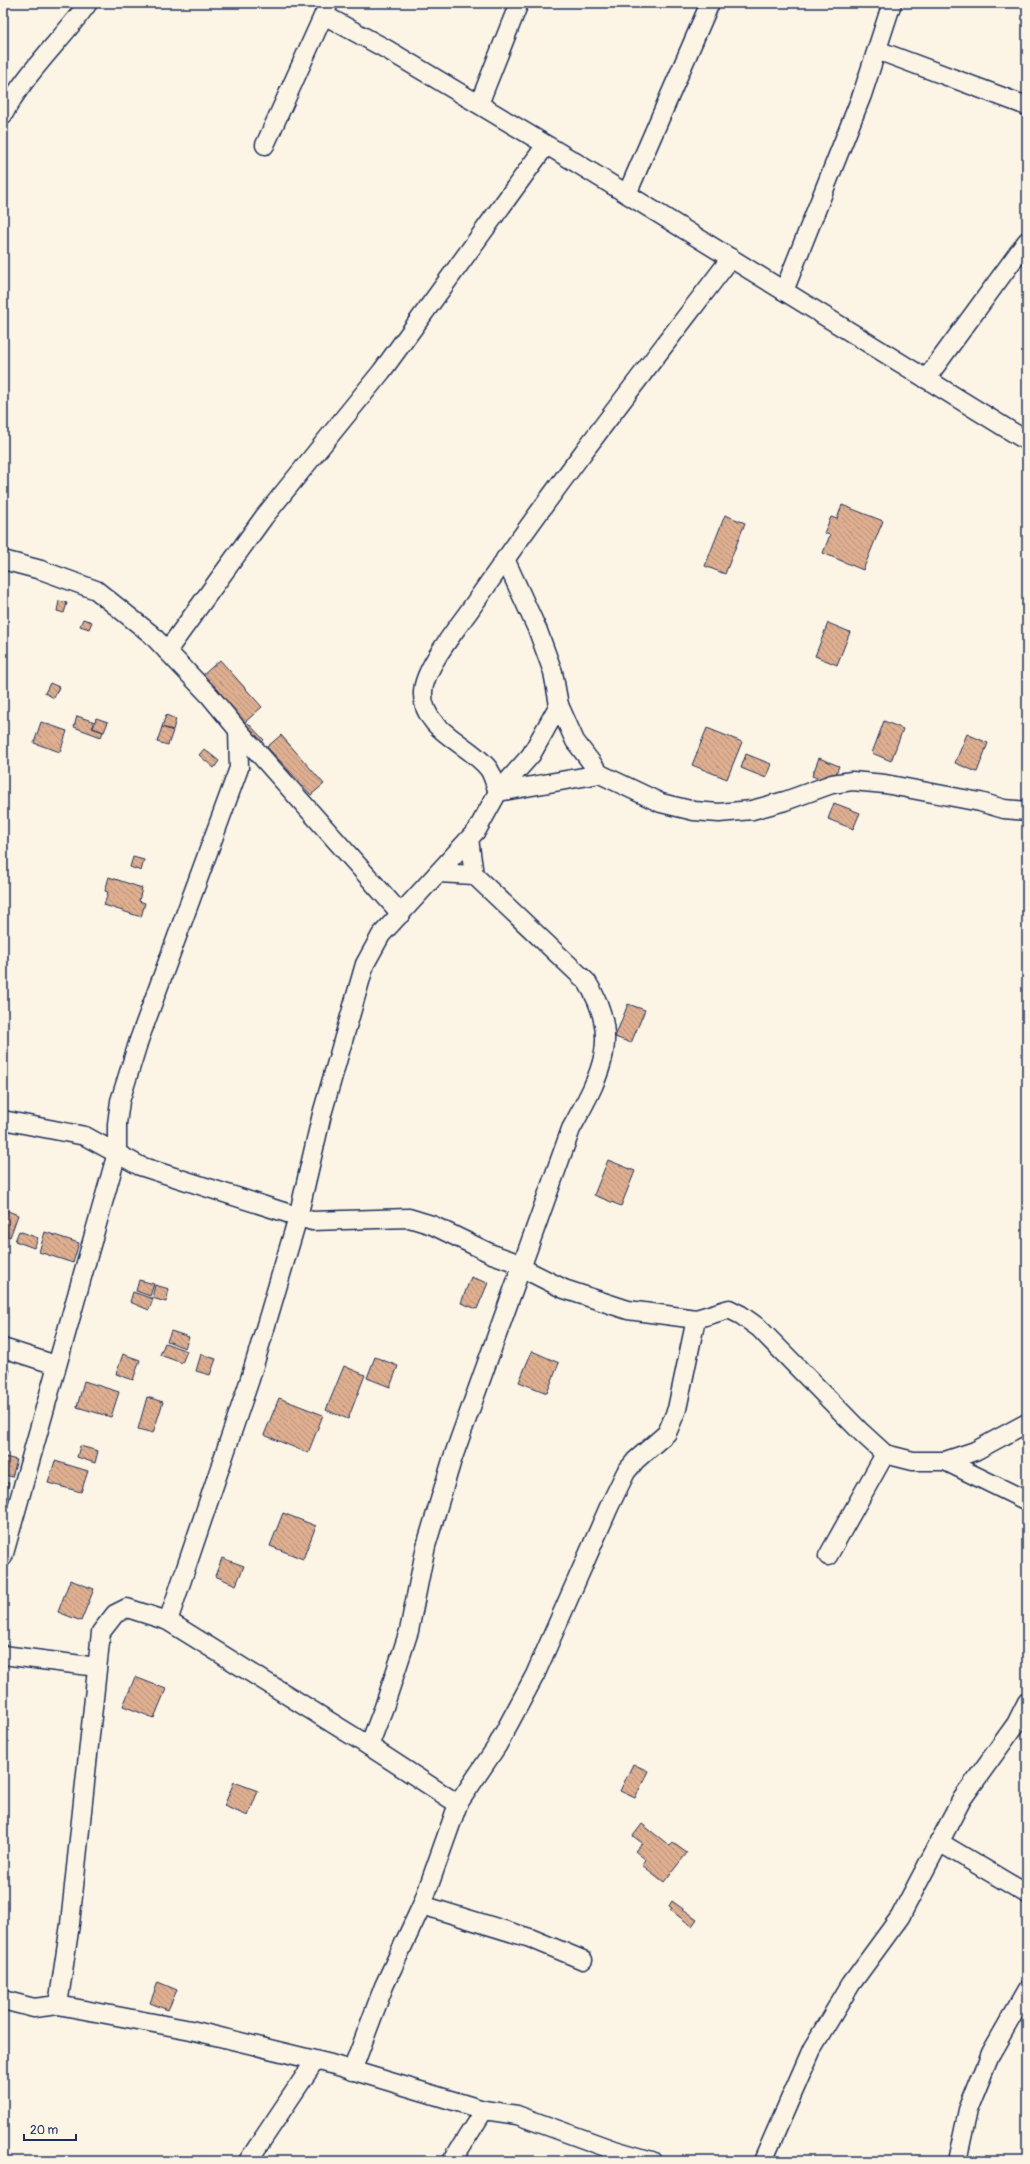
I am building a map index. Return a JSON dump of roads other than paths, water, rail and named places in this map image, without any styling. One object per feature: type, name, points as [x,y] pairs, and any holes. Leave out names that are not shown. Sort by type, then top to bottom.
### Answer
[{"type":"street","points":[[3,115],[10,102],[32,73],[88,3]]},
{"type":"street","points":[[478,104],[520,3]]},
{"type":"street","points":[[627,194],[710,3]]},
{"type":"street","points":[[784,291],[862,95],[892,3]]},
{"type":"street","points":[[266,145],[326,9],[388,50],[627,194],[1027,441]]},
{"type":"street","points":[[877,50],[1027,106]]},
{"type":"street","points":[[167,651],[264,517],[382,371],[546,145]]},
{"type":"street","points":[[926,379],[1027,241]]},
{"type":"street","points":[[498,792],[489,769],[437,725],[429,716],[425,705],[423,692],[432,665],[505,559],[628,392],[731,258]]},
{"type":"street","points":[[505,559],[538,631],[553,672],[559,705],[575,741],[600,774],[661,803],[694,811],[713,812],[752,810],[785,801],[832,784],[852,781],[885,784],[980,802],[1004,809],[1027,811]]},
{"type":"street","points":[[3,560],[41,570],[96,590],[151,634],[210,696],[238,730],[401,914]]},
{"type":"street","points":[[168,1621],[250,1379],[298,1217],[322,1114],[362,975],[381,935],[477,830],[498,792],[531,755],[559,705]]},
{"type":"street","points":[[4,1549],[117,1153],[117,1124],[120,1101],[139,1040],[239,768],[238,730]]},
{"type":"street","points":[[498,792],[600,774]]},
{"type":"street","points":[[369,1746],[409,1631],[426,1546],[452,1460],[481,1375],[522,1268],[571,1129],[596,1084],[603,1060],[606,1037],[602,1015],[596,997],[587,982],[474,875],[469,839]]},
{"type":"street","points":[[438,873],[474,875]]},
{"type":"street","points":[[3,1120],[85,1136],[140,1166],[312,1221],[409,1218],[432,1225],[492,1254],[512,1261],[522,1268],[564,1289],[628,1310],[696,1319],[729,1309],[741,1314],[759,1328],[861,1432],[885,1454],[912,1461],[945,1461],[975,1451],[1027,1423]]},
{"type":"street","points":[[352,2071],[384,1986],[422,1905],[458,1804],[497,1746],[536,1675],[609,1507],[626,1472],[636,1460],[667,1433],[677,1409],[696,1319]]},
{"type":"street","points":[[3,1348],[56,1365]]},
{"type":"street","points":[[828,1556],[885,1454]]},
{"type":"street","points":[[945,1461],[1027,1501]]},
{"type":"street","points":[[58,2005],[70,1924],[79,1833],[92,1735],[97,1667],[102,1632],[115,1614],[127,1608],[168,1621],[369,1746],[458,1804]]},
{"type":"street","points":[[3,1655],[97,1667]]},
{"type":"street","points":[[763,2161],[812,2049],[851,1984],[900,1917],[962,1799],[1021,1727],[1027,1702]]},
{"type":"street","points":[[939,1842],[1027,1894]]},
{"type":"street","points":[[422,1905],[530,1938],[583,1960]]},
{"type":"street","points":[[957,2161],[968,2110],[991,2053],[1027,1990]]},
{"type":"street","points":[[3,2000],[34,2008],[58,2005],[191,2030],[352,2071],[484,2110],[517,2115],[611,2150],[652,2161]]},
{"type":"street","points":[[248,2161],[315,2062]]},
{"type":"street","points":[[452,2161],[484,2110]]}]
